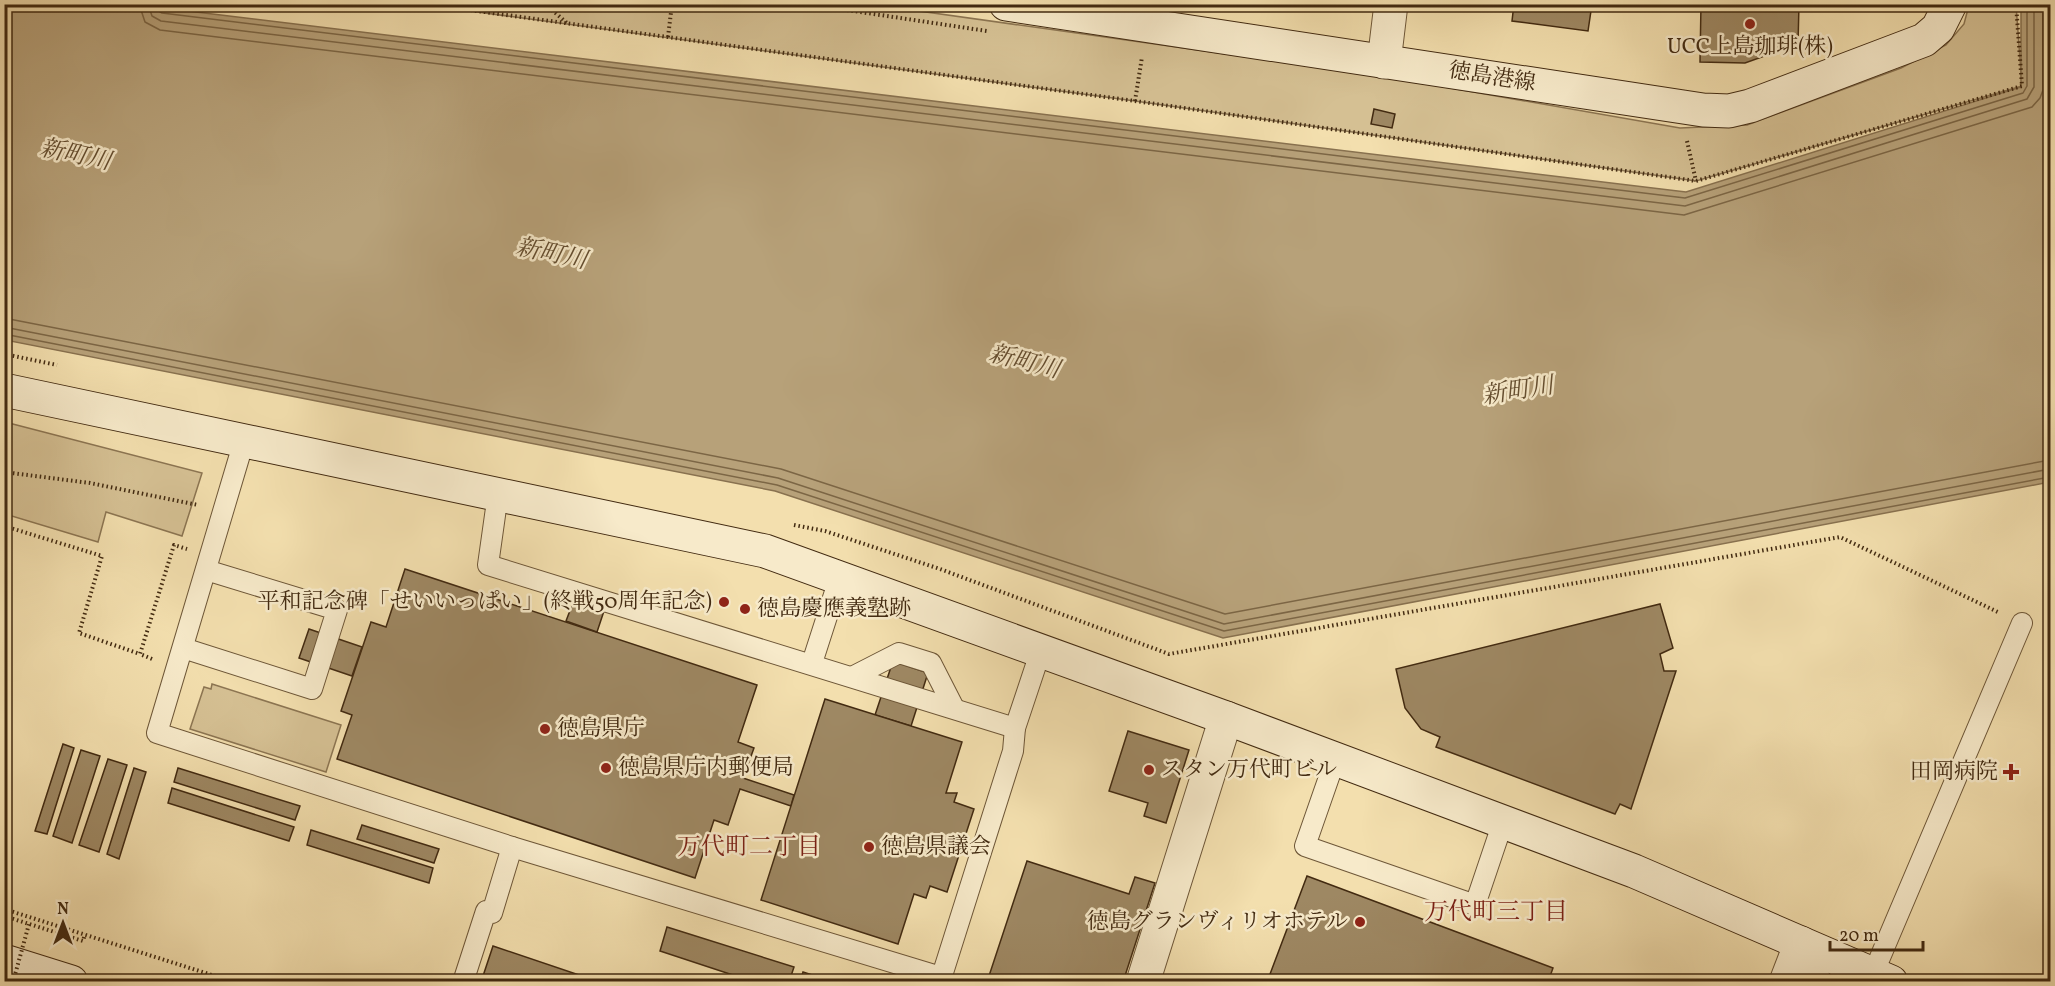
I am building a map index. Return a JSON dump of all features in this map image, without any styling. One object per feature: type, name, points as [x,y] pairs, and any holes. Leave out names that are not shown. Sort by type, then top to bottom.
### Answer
[{"type":"street","name":"徳島港線","points":[[1006,4],[1703,110],[1729,111],[1750,106],[1924,40],[1938,28],[1948,13],[1950,4]]},
{"type":"street","points":[[1384,62],[1391,4]]},
{"type":"street","points":[[4,390],[765,551],[840,576],[1226,718],[1634,871],[1882,978]]},
{"type":"street","points":[[1143,981],[1226,718]]},
{"type":"street","points":[[1786,981],[1801,943]]},
{"type":"street","points":[[4,961],[71,981]]},
{"type":"lane","points":[[244,441],[157,733],[512,847],[940,979],[1013,751],[1015,728],[1037,662]]},
{"type":"lane","points":[[498,494],[488,565],[812,663],[1015,728]]},
{"type":"lane","points":[[183,648],[312,689],[337,610],[206,570]]},
{"type":"lane","points":[[812,663],[840,576]]},
{"type":"lane","points":[[1882,978],[2022,623]]},
{"type":"lane","points":[[854,676],[899,653],[931,663],[954,708]]},
{"type":"lane","points":[[1335,760],[1305,846],[1475,905],[1503,822]]},
{"type":"lane","points":[[463,981],[486,911],[492,913],[512,847]]},
{"type":"lane","points":[[1801,943],[1822,981]]},
{"type":"path","points":[[426,4],[1696,181],[2022,86],[2016,4]]},
{"type":"path","points":[[545,4],[567,23]]},
{"type":"path","points":[[668,37],[672,4]]},
{"type":"path","points":[[1135,101],[1142,54]]},
{"type":"path","points":[[1687,139],[1696,181]]},
{"type":"path","points":[[4,472],[90,483],[201,506]]},
{"type":"path","points":[[4,526],[102,556],[79,633],[153,658],[149,668]]},
{"type":"path","points":[[940,569],[1169,654],[1840,537],[2022,623]]},
{"type":"path","points":[[140,654],[174,545],[189,549],[192,539]]},
{"type":"path","points":[[4,909],[234,981]]},
{"type":"path","points":[[4,916],[83,941],[85,934]]},
{"type":"path","points":[[13,981],[29,924]]},
{"type":"shaded area","points":[[426,5],[876,5],[1376,75],[1680,128],[1747,125],[1901,68],[1946,45],[1964,24],[1969,5],[2016,5],[2022,86],[1696,181],[1135,101]]},
{"type":"shaded area","points":[[5,422],[202,473],[182,536],[106,512],[98,542],[5,514]]},
{"type":"shaded area","points":[[212,684],[341,725],[326,772],[190,729],[204,687],[211,689]]},
{"type":"water","name":"新町川","points":[[4,5],[138,5],[1686,192],[2021,87],[2021,5],[2050,5],[2050,482],[1223,638],[775,491],[5,340]]},
{"type":"building","points":[[1514,4],[1592,4],[1588,31],[1512,21]]},
{"type":"building","name":"UCC上島珈琲(株)","points":[[1701,4],[1799,4],[1798,44],[1745,63],[1700,62]]},
{"type":"building","points":[[1374,109],[1395,114],[1392,128],[1371,124]]},
{"type":"building","name":"徳島県庁","points":[[405,569],[757,685],[738,742],[754,748],[743,778],[794,795],[791,806],[740,789],[728,825],[714,820],[695,878],[337,759],[352,715],[341,711],[371,622],[386,627]]},
{"type":"building","points":[[574,600],[604,611],[597,632],[566,621]]},
{"type":"building","points":[[1660,604],[1673,648],[1660,654],[1664,671],[1676,671],[1631,809],[1620,804],[1615,814],[1436,747],[1440,737],[1421,729],[1405,708],[1396,669]]},
{"type":"building","points":[[309,629],[362,647],[352,676],[299,658]]},
{"type":"building","points":[[893,661],[928,673],[911,726],[875,715]]},
{"type":"building","name":"徳島県議会","points":[[825,699],[962,742],[946,793],[957,793],[954,802],[974,809],[947,892],[930,886],[926,898],[914,894],[898,944],[761,900]]},
{"type":"building","name":"スタン万代町ビル","points":[[1128,731],[1189,750],[1166,823],[1144,816],[1148,803],[1109,791]]},
{"type":"building","points":[[63,744],[74,748],[47,834],[35,831]]},
{"type":"building","points":[[81,750],[100,756],[72,843],[53,836]]},
{"type":"building","points":[[108,759],[127,765],[99,852],[79,845]]},
{"type":"building","points":[[134,768],[146,772],[119,859],[107,854]]},
{"type":"building","points":[[178,768],[300,806],[295,820],[174,782]]},
{"type":"building","points":[[172,788],[294,827],[289,841],[168,803]]},
{"type":"building","points":[[362,825],[439,849],[434,863],[357,839]]},
{"type":"building","points":[[311,830],[433,868],[429,883],[307,845]]},
{"type":"building","points":[[1027,861],[1129,894],[1135,877],[1155,883],[1123,982],[987,982]]},
{"type":"building","name":"徳島グランヴィリオホテル","points":[[1307,876],[1553,968],[1548,982],[1267,982]]},
{"type":"building","points":[[667,927],[794,967],[789,982],[754,982],[660,951]]},
{"type":"building","points":[[493,946],[588,978],[587,982],[481,982]]},
{"type":"building","points":[[803,972],[834,982],[800,982]]},
{"type":"place","name":"UCC上島珈琲(株)","points":[[1750,24]]},
{"type":"place","name":"平和記念碑「せいいっぱい」(終戦50周年記念)","points":[[724,602]]},
{"type":"place","name":"徳島慶應義塾跡","points":[[745,609]]},
{"type":"place","name":"徳島県庁","points":[[545,729]]},
{"type":"place","name":"徳島県庁内郵便局","points":[[606,768]]},
{"type":"place","name":"スタン万代町ビル","points":[[1149,770]]},
{"type":"place","name":"田岡病院","points":[[2011,772]]},
{"type":"place","name":"徳島県議会","points":[[869,847]]},
{"type":"place","name":"徳島グランヴィリオホテル","points":[[1360,922]]},
{"type":"district","name":"万代町二丁目","points":[[749,848]]},
{"type":"district","name":"万代町三丁目","points":[[1496,913]]}]
